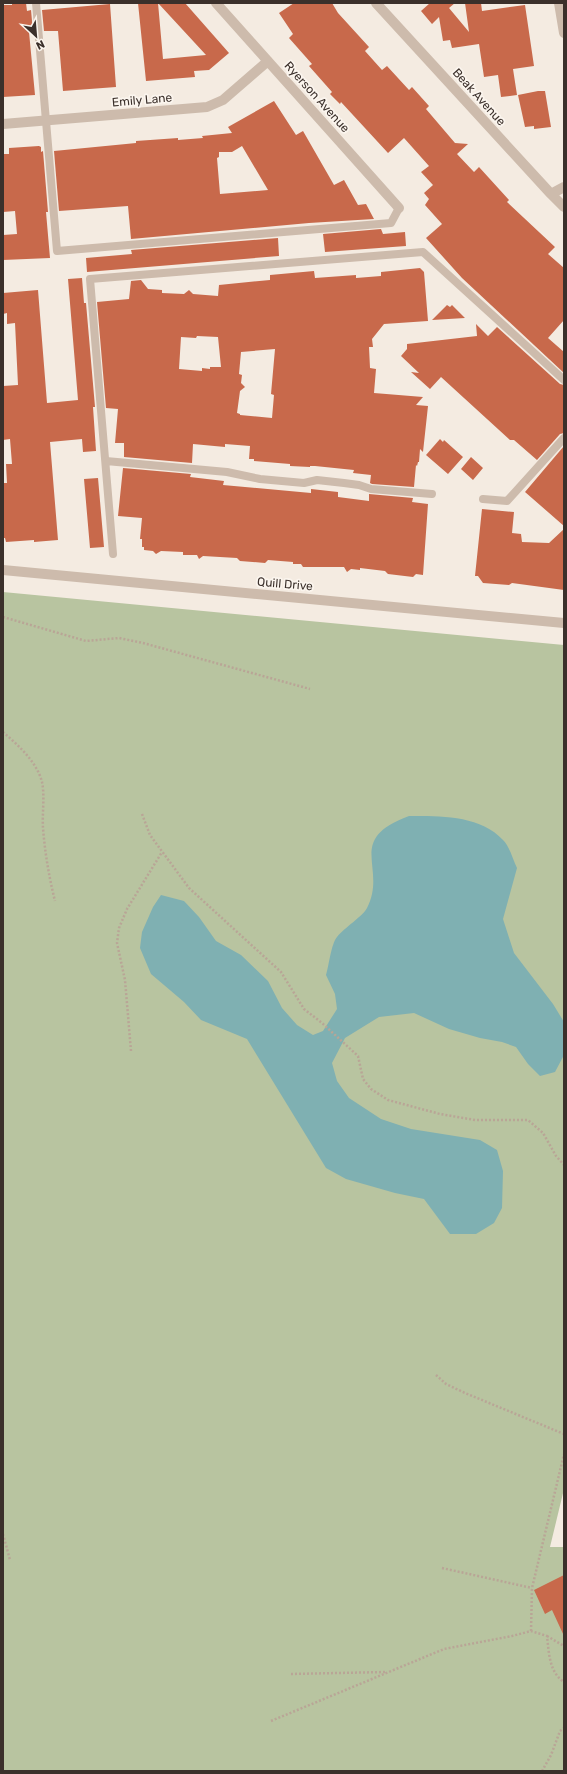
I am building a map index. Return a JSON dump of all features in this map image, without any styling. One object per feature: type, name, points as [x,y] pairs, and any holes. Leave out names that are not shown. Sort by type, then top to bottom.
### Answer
[{"type":"street","name":"Ryerson Avenue","points":[[216,3],[399,208]]},
{"type":"street","name":"Beak Avenue","points":[[376,3],[564,207]]},
{"type":"street","points":[[559,3],[564,33]]},
{"type":"street","name":"Emily Lane","points":[[3,124],[206,107],[223,100],[268,61]]},
{"type":"street","points":[[551,194],[564,187]]},
{"type":"street","name":"Quill Drive","points":[[3,570],[564,623]]},
{"type":"lane","points":[[36,3],[57,251],[391,223],[399,208]]},
{"type":"lane","points":[[113,554],[90,279],[423,252],[564,380]]},
{"type":"lane","points":[[483,499],[507,501],[564,438]]},
{"type":"lane","points":[[106,461],[227,472],[260,478],[304,483],[317,480],[359,484],[371,489],[432,494]]},
{"type":"path","points":[[3,617],[86,641],[119,638],[143,643],[310,689]]},
{"type":"path","points":[[3,732],[15,742],[34,765],[42,782],[43,829],[54,901]]},
{"type":"path","points":[[142,814],[150,835],[189,888],[281,972],[304,1009],[322,1023],[358,1056],[363,1079],[371,1089],[388,1100],[475,1120],[528,1120],[543,1133],[556,1156],[564,1165]]},
{"type":"path","points":[[131,1050],[125,980],[117,943],[119,928],[127,909],[162,852]]},
{"type":"path","points":[[436,1375],[446,1384],[465,1394],[564,1434]]},
{"type":"path","points":[[531,1631],[532,1588],[564,1454]]},
{"type":"path","points":[[3,1534],[10,1560]]},
{"type":"path","points":[[442,1568],[532,1588]]},
{"type":"path","points":[[271,1721],[444,1649],[531,1631],[547,1636],[564,1646]]},
{"type":"path","points":[[547,1636],[550,1661],[558,1678],[564,1682]]},
{"type":"path","points":[[291,1674],[388,1672]]},
{"type":"path","points":[[542,1771],[552,1755],[560,1731],[564,1728]]},
{"type":"green space","points":[[3,592],[564,645],[564,1489],[550,1547],[564,1547],[564,1771],[3,1771]]},
{"type":"water","points":[[409,816],[434,816],[471,821],[494,832],[503,840],[517,868],[503,919],[514,953],[553,1004],[564,1022],[564,1055],[555,1072],[540,1076],[528,1064],[516,1047],[449,1029],[414,1013],[379,1017],[345,1038],[332,1063],[337,1081],[349,1098],[381,1119],[411,1129],[480,1140],[497,1150],[503,1171],[502,1208],[494,1223],[476,1234],[450,1234],[424,1199],[395,1193],[346,1179],[326,1168],[247,1039],[201,1020],[184,1002],[151,974],[140,948],[142,932],[153,907],[161,895],[184,901],[199,917],[216,941],[241,955],[268,981],[282,1008],[297,1025],[313,1035],[323,1031],[337,1009],[335,994],[326,975],[332,950],[337,937],[362,915],[367,908],[372,893],[373,845],[378,835],[389,825]]},
{"type":"building","points":[[12,3],[26,3],[27,11],[31,10],[33,32],[29,32],[35,95],[3,97],[3,5],[12,5]]},
{"type":"building","points":[[138,3],[158,3],[185,3],[229,53],[209,70],[194,71],[195,77],[146,81]],"holes":[[[158,3],[206,55],[163,59]]]},
{"type":"building","points":[[294,3],[332,3],[338,13],[369,47],[365,51],[382,70],[387,66],[409,90],[412,87],[429,106],[426,109],[455,143],[468,144],[457,154],[474,172],[479,167],[509,200],[507,202],[555,247],[548,254],[564,268],[564,320],[548,338],[564,352],[564,373],[462,278],[426,238],[442,224],[425,205],[429,199],[424,193],[433,185],[421,172],[429,166],[404,138],[388,153],[341,102],[340,104],[330,94],[332,92],[309,66],[312,64],[289,38],[293,34],[279,13]]},
{"type":"building","points":[[430,3],[455,3],[449,8],[469,32],[465,3],[481,3],[482,11],[525,5],[534,66],[513,69],[517,95],[501,97],[498,75],[484,77],[479,44],[452,48],[450,40],[443,41],[439,17],[432,24],[421,11]]},
{"type":"building","points":[[110,4],[116,87],[63,91],[58,31],[44,31],[42,10]]},
{"type":"building","points":[[545,91],[551,127],[534,129],[534,126],[525,127],[518,95]]},
{"type":"building","points":[[274,101],[296,135],[303,131],[334,185],[344,180],[358,205],[366,204],[374,219],[309,223],[131,239],[128,206],[59,211],[54,151],[136,143],[136,141],[203,138],[202,136],[232,133],[228,127]],"holes":[[[242,146],[268,190],[220,194],[217,158],[219,157],[219,152],[232,152]]]},
{"type":"building","points":[[41,147],[41,152],[43,151],[50,258],[3,260],[3,235],[17,234],[15,211],[3,212],[3,154],[9,154],[9,148]]},
{"type":"building","points":[[381,229],[383,234],[405,232],[406,246],[325,252],[323,234]]},
{"type":"building","points":[[278,238],[279,256],[87,272],[86,258],[132,254],[131,250]]},
{"type":"building","points":[[420,268],[424,272],[428,321],[384,324],[372,339],[373,347],[369,347],[370,368],[376,369],[374,393],[423,397],[416,405],[428,406],[423,452],[420,449],[419,462],[417,466],[416,465],[414,487],[372,484],[370,483],[371,475],[353,473],[354,470],[315,466],[290,466],[290,464],[254,461],[254,459],[249,459],[250,446],[225,444],[225,447],[193,444],[192,463],[124,457],[124,443],[115,443],[118,409],[106,408],[97,302],[129,299],[131,281],[141,280],[148,289],[162,290],[162,293],[184,294],[189,290],[193,294],[218,296],[219,285],[270,280],[270,275],[314,271],[315,278],[356,275],[356,278],[381,276],[381,272]],"holes":[[[197,336],[218,337],[221,367],[210,367],[210,369],[202,368],[202,371],[179,369],[181,337],[196,338]],[[275,349],[271,394],[274,395],[272,418],[240,415],[237,413],[240,391],[245,387],[241,383],[242,375],[239,374],[241,352]]]},
{"type":"building","points":[[82,278],[84,303],[86,303],[95,407],[93,407],[96,451],[83,452],[82,439],[50,442],[58,540],[6,542],[5,538],[3,538],[3,483],[7,483],[6,464],[12,464],[10,439],[3,440],[3,386],[18,385],[15,323],[7,324],[7,313],[3,314],[3,293],[38,290],[47,403],[78,400],[68,279]]},
{"type":"building","points":[[447,305],[450,307],[452,305],[465,318],[432,320]]},
{"type":"building","points":[[476,324],[488,336],[497,327],[560,384],[564,385],[564,433],[560,434],[537,460],[514,440],[510,440],[441,377],[430,389],[411,372],[419,373],[401,356],[407,349],[407,344],[477,336]]},
{"type":"building","points":[[440,439],[443,442],[444,440],[463,457],[448,474],[426,455]]},
{"type":"building","points":[[564,446],[564,526],[525,492]]},
{"type":"building","points":[[471,457],[483,468],[473,480],[461,469]]},
{"type":"building","points":[[123,468],[191,474],[190,477],[224,481],[223,485],[311,493],[311,489],[338,492],[338,497],[369,501],[369,494],[413,498],[412,502],[428,504],[423,575],[416,574],[413,577],[388,574],[385,571],[360,568],[360,570],[351,569],[347,572],[344,567],[303,567],[301,564],[293,564],[293,562],[268,560],[265,563],[240,561],[237,558],[203,556],[199,559],[197,555],[183,555],[183,552],[161,551],[156,554],[153,551],[144,550],[144,547],[142,547],[142,539],[140,539],[142,518],[118,516]]},
{"type":"building","points":[[98,478],[104,547],[90,548],[84,479]]},
{"type":"building","points":[[482,509],[514,512],[512,533],[521,534],[522,542],[549,543],[564,529],[564,590],[512,583],[509,585],[483,583],[478,576],[475,576]]},
{"type":"building","points":[[564,1575],[564,1636],[552,1610],[545,1614],[534,1590]]}]
